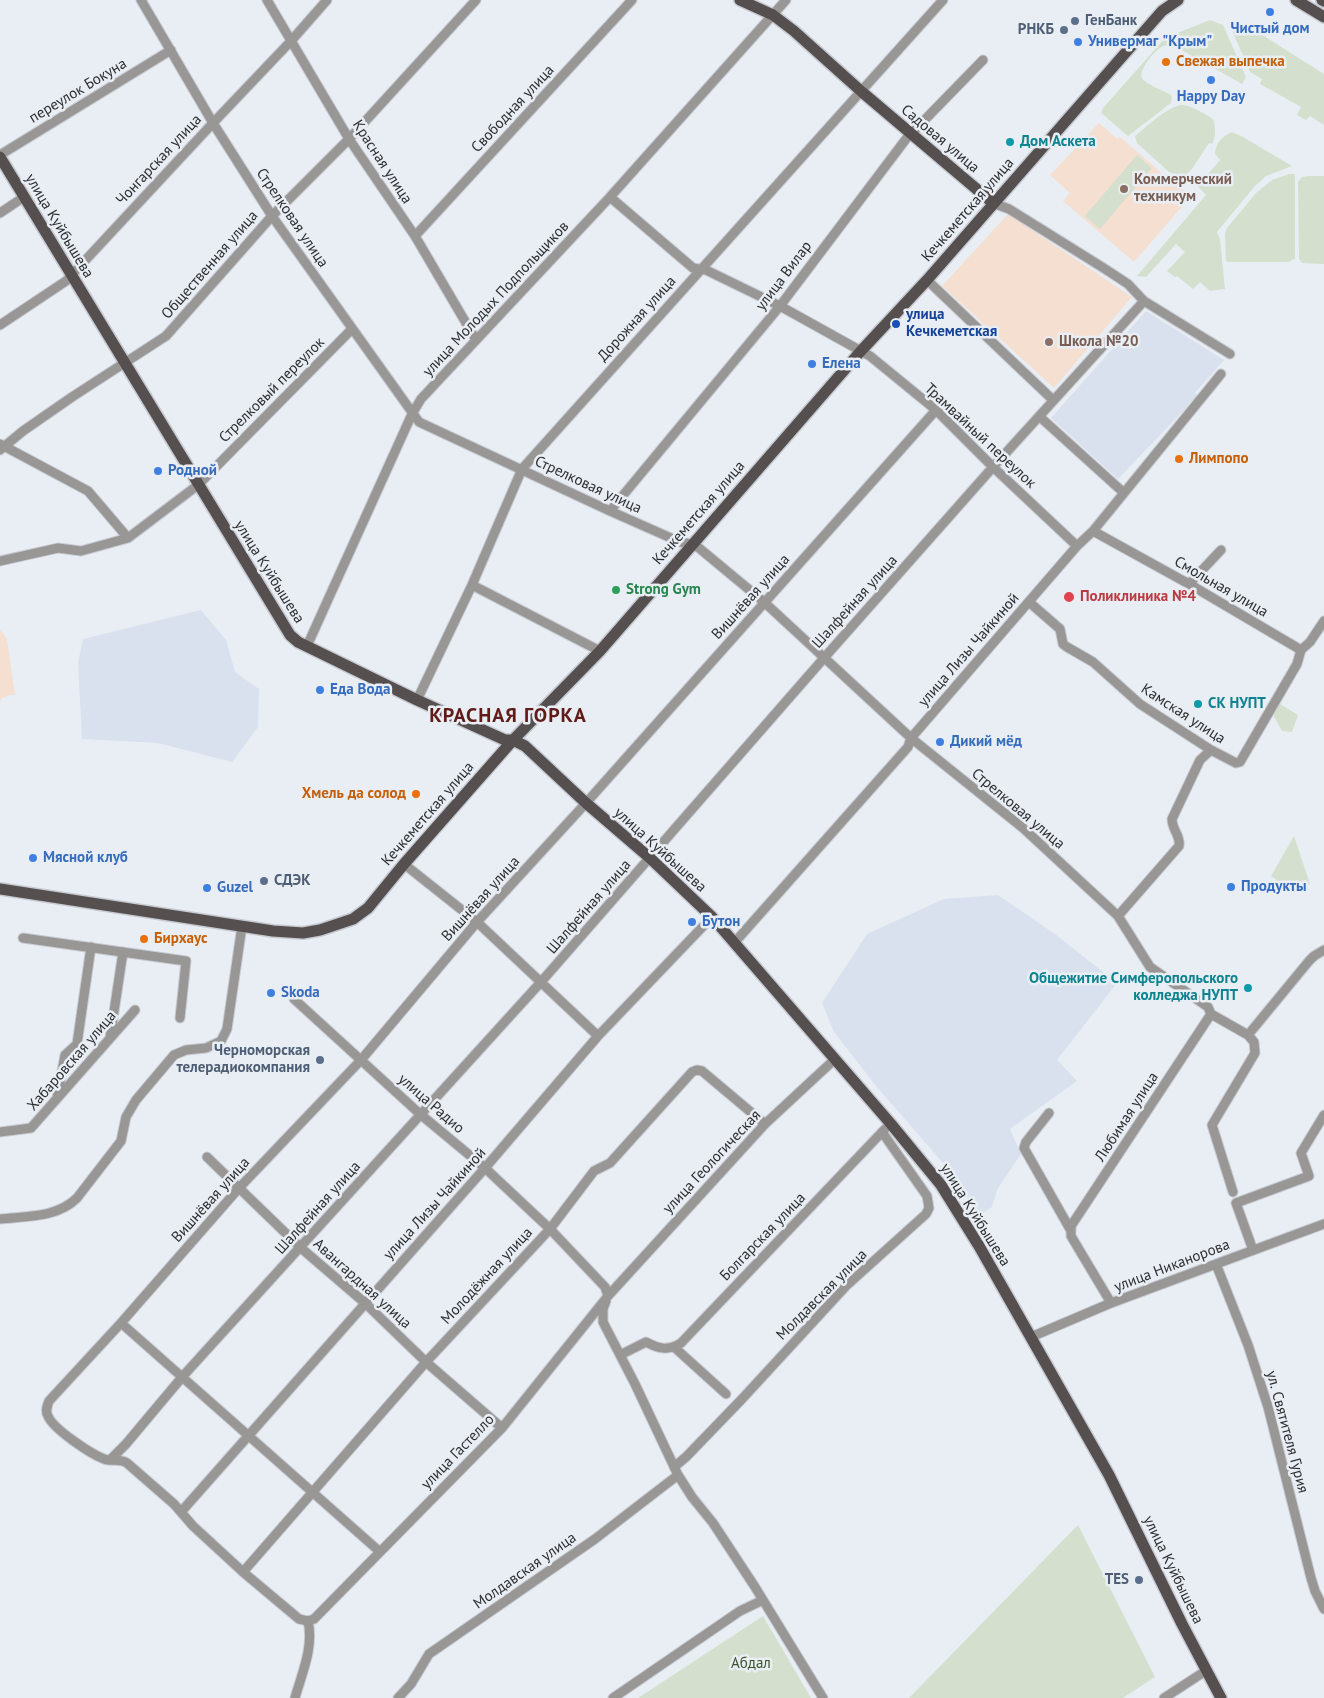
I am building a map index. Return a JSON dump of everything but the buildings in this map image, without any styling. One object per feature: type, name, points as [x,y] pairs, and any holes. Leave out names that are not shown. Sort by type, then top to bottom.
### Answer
[{"type":"main road","name":"Садовая улица","points":[[740,0],[773,15],[794,31],[862,92],[993,203]]},
{"type":"main road","name":"Кечкеметская улица","points":[[0,889],[242,926],[303,933],[336,926],[353,919],[368,908],[513,740],[600,651],[860,352],[927,280],[1164,6],[1178,0]]},
{"type":"main road","points":[[1296,0],[1324,17]]},
{"type":"main road","name":"улица Куйбышева","points":[[0,156],[124,364],[290,635],[308,646],[418,700],[505,740],[513,740],[524,746],[650,858],[712,917],[941,1184],[979,1246],[1109,1475],[1182,1624],[1207,1670]]},
{"type":"main road","points":[[1207,1670],[1221,1698]]},
{"type":"main road","points":[[1207,1670],[1228,1698]]},
{"type":"street","name":"Стрелковая улица","points":[[141,0],[213,122],[272,216],[419,422],[610,511],[680,542],[692,544],[764,602],[911,738],[1023,828],[1118,916],[1150,967],[1208,1007],[1211,1014],[1248,1035]]},
{"type":"street","name":"Красная улица","points":[[267,0],[349,138],[415,236],[476,340]]},
{"type":"street","name":"Чонгарская улица","points":[[0,324],[66,281],[213,122],[291,41],[327,0]]},
{"type":"street","name":"Общественная улица","points":[[2,447],[72,397],[166,336],[272,216],[349,138],[476,0]]},
{"type":"street","name":"Свободная улица","points":[[415,236],[632,0]]},
{"type":"street","name":"улица Молодых Подпольщиков","points":[[308,646],[412,414],[421,399],[610,197],[786,0]]},
{"type":"street","name":"Дорожная улица","points":[[418,700],[472,585],[522,470],[700,269],[862,92],[943,0]]},
{"type":"street","name":"переулок Бокуна","points":[[0,156],[171,50]]},
{"type":"street","name":"улица Вилар","points":[[610,511],[780,306],[911,134],[983,60]]},
{"type":"street","points":[[0,213],[24,196]]},
{"type":"street","name":"Трамвайный переулок","points":[[610,197],[693,268],[706,270],[780,306],[870,356],[936,410],[1077,546]]},
{"type":"street","name":"Садовая улица","points":[[993,203],[1009,209],[1102,267],[1128,284],[1144,300],[1230,354]]},
{"type":"street","points":[[927,280],[1053,400]]},
{"type":"street","name":"Шалфейная улица","points":[[110,1460],[126,1444],[183,1376],[541,982],[824,658],[1144,300]]},
{"type":"street","name":"Стрелковый переулок","points":[[0,561],[58,548],[81,551],[128,538],[198,485],[352,329]]},
{"type":"street","name":"улица Лизы Чайкиной","points":[[735,942],[908,747],[911,738],[1077,546],[1093,531],[1221,374]]},
{"type":"street","name":"Вишнёвая улица","points":[[110,1460],[103,1459],[69,1438],[50,1420],[47,1414],[49,1401],[122,1323],[239,1188],[360,1060],[477,922],[586,803],[936,410]]},
{"type":"street","points":[[1040,417],[1124,493]]},
{"type":"street","points":[[2,447],[88,491],[128,538]]},
{"type":"street","name":"Смольная улица","points":[[1093,531],[1189,584],[1301,650]]},
{"type":"street","points":[[1189,584],[1221,550]]},
{"type":"street","points":[[472,585],[600,651]]},
{"type":"street","name":"Камская улица","points":[[1029,602],[1060,629],[1063,644],[1093,662],[1140,704],[1211,750],[1234,762],[1240,762],[1297,664],[1301,650]]},
{"type":"street","points":[[1301,650],[1310,642],[1324,621]]},
{"type":"street","points":[[1118,916],[1179,846],[1180,840],[1173,829],[1172,819],[1200,760],[1211,750]]},
{"type":"street","points":[[404,864],[477,922],[598,1036]]},
{"type":"street","name":"улица Лизы Чайкиной","points":[[181,1512],[485,1168],[598,1036],[712,917]]},
{"type":"street","points":[[0,1219],[46,1214],[70,1206],[121,1140],[126,1117],[136,1100],[174,1054],[186,1050],[206,1048],[221,1041],[227,1029],[242,926]]},
{"type":"street","points":[[23,938],[186,961],[180,1018]]},
{"type":"street","points":[[57,1099],[65,1055],[77,1044],[91,947]]},
{"type":"street","points":[[1233,1192],[1212,1125],[1255,1053],[1254,1042],[1248,1035],[1309,961],[1324,950]]},
{"type":"street","points":[[110,1038],[124,952]]},
{"type":"street","name":"улица Радио","points":[[294,999],[420,1114],[485,1168],[550,1229],[611,1293]]},
{"type":"street","name":"Хабаровская улица","points":[[0,1132],[32,1128],[135,1010]]},
{"type":"street","name":"Любимая улица","points":[[1071,1232],[1211,1014]]},
{"type":"street","name":"улица Геологическая","points":[[611,1293],[764,1124],[835,1059]]},
{"type":"street","name":"Молодёжная улица","points":[[243,1572],[426,1362],[550,1229],[594,1171],[610,1163],[694,1070],[702,1071],[764,1124]]},
{"type":"street","points":[[1049,1113],[1026,1142],[1024,1148],[1111,1303]]},
{"type":"street","points":[[1253,1250],[1236,1203],[1309,1176],[1301,1153],[1324,1115]]},
{"type":"street","name":"Болгарская улица","points":[[674,1347],[681,1343],[890,1124]]},
{"type":"street","name":"Молдавская улица","points":[[398,1698],[411,1684],[429,1654],[595,1539],[676,1471],[686,1457],[846,1286],[926,1214],[928,1196],[882,1132]]},
{"type":"street","name":"Авангардная улица","points":[[207,1158],[301,1248],[365,1303],[426,1362],[502,1428]]},
{"type":"street","name":"улица Никанорова","points":[[1031,1337],[1111,1303],[1324,1224]]},
{"type":"street","name":"ул. Святителя Гурия","points":[[1216,1264],[1248,1345],[1268,1407],[1311,1578],[1324,1609]]},
{"type":"street","points":[[611,1293],[603,1309],[603,1322],[676,1471],[692,1497],[713,1523],[763,1600],[823,1698]]},
{"type":"street","name":"улица Гастелло","points":[[308,1621],[314,1618],[502,1428],[611,1293]]},
{"type":"street","points":[[122,1323],[379,1552]]},
{"type":"street","points":[[620,1355],[646,1342],[660,1348],[674,1347],[726,1394]]},
{"type":"street","points":[[110,1460],[120,1460],[127,1463],[243,1572],[299,1619],[308,1621],[311,1633],[310,1644],[296,1698]]},
{"type":"street","points":[[613,1698],[740,1611],[763,1600]]},
{"type":"street","points":[[1164,1698],[1207,1670]]},
{"type":"shaded area","name":"Коммерческий техникум","points":[[1099,123],[1117,139],[1120,137],[1191,196],[1134,262],[1063,201],[1070,193],[1050,175]]},
{"type":"shaded area","name":"Школа №20","points":[[1008,214],[1132,297],[1054,388],[942,286]]},
{"type":"shaded area","points":[[1146,311],[1224,360],[1195,393],[1197,395],[1183,411],[1118,479],[1051,418]]},
{"type":"shaded area","points":[[201,610],[226,640],[235,672],[259,689],[258,727],[232,762],[158,743],[82,739],[78,663],[83,639]]},
{"type":"shaded area","points":[[0,630],[7,639],[15,695],[9,695],[1,699],[0,704]]},
{"type":"shaded area","points":[[998,895],[1055,934],[1117,983],[1057,1060],[1077,1081],[1010,1129],[1021,1154],[998,1188],[992,1207],[980,1215],[943,1163],[876,1086],[834,1032],[822,1003],[867,934],[944,899]]},
{"type":"green space","points":[[1210,20],[1223,25],[1246,77],[1242,84],[1178,48],[1165,45],[1152,55],[1141,74],[1147,83],[1170,94],[1172,97],[1171,103],[1128,136],[1101,113],[1103,108],[1165,38]]},
{"type":"green space","points":[[1239,26],[1253,29],[1324,74],[1324,125],[1310,116],[1306,120],[1297,115],[1301,107],[1260,84],[1262,79],[1250,72],[1231,28]]},
{"type":"green space","points":[[1180,105],[1193,108],[1213,119],[1215,129],[1212,144],[1209,143],[1192,169],[1183,177],[1169,172],[1137,143],[1135,136],[1162,114]]},
{"type":"green space","points":[[1232,132],[1292,166],[1266,176],[1254,187],[1217,232],[1220,239],[1225,289],[1210,291],[1200,282],[1193,289],[1177,276],[1175,277],[1167,271],[1185,252],[1176,244],[1146,277],[1137,276],[1206,195],[1193,181],[1196,176],[1202,181],[1220,160],[1215,154],[1216,146]]},
{"type":"green space","points":[[1137,155],[1152,168],[1100,229],[1085,216]]},
{"type":"green space","points":[[1294,174],[1295,176],[1295,258],[1289,262],[1226,261],[1225,234],[1227,228],[1256,193],[1272,180]]},
{"type":"green space","points":[[1324,176],[1324,264],[1302,263],[1299,259],[1298,182],[1302,177]]},
{"type":"green space","points":[[1280,704],[1298,715],[1292,732],[1282,731],[1273,715]]},
{"type":"green space","points":[[1294,836],[1310,884],[1291,890],[1271,876]]},
{"type":"green space","points":[[1078,1525],[1155,1677],[1123,1698],[909,1698]]},
{"type":"green space","name":"Абдал","points":[[763,1616],[811,1698],[638,1698]]},
{"type":"place","name":"Чистый дом","points":[[1270,12]]},
{"type":"place","name":"ГенБанк","points":[[1075,21]]},
{"type":"place","name":"РНКБ","points":[[1064,30]]},
{"type":"place","name":"Универмаг \"Крым\"","points":[[1078,42]]},
{"type":"place","name":"Свежая выпечка","points":[[1166,62]]},
{"type":"place","name":"Happy Day","points":[[1211,80]]},
{"type":"place","name":"Дом Аскета","points":[[1010,142]]},
{"type":"place","name":"Коммерческий техникум","points":[[1124,189]]},
{"type":"place","name":"улица Кечкеметская","points":[[896,324]]},
{"type":"place","name":"Школа №20","points":[[1049,342]]},
{"type":"place","name":"Елена","points":[[812,364]]},
{"type":"place","name":"Лимпопо","points":[[1179,459]]},
{"type":"place","name":"Родной","points":[[158,471]]},
{"type":"place","name":"Strong Gym","points":[[616,590]]},
{"type":"place","name":"Поликлиника №4","points":[[1069,597]]},
{"type":"place","name":"Еда Вода","points":[[320,690]]},
{"type":"place","name":"СК НУПТ","points":[[1198,704]]},
{"type":"place","name":"Дикий мёд","points":[[940,742]]},
{"type":"place","name":"Хмель да солод","points":[[416,794]]},
{"type":"place","name":"Мясной клуб","points":[[33,858]]},
{"type":"place","name":"СДЭК","points":[[264,881]]},
{"type":"place","name":"Продукты","points":[[1231,887]]},
{"type":"place","name":"Guzel","points":[[207,888]]},
{"type":"place","name":"Бутон","points":[[692,922]]},
{"type":"place","name":"Бирхаус","points":[[144,939]]},
{"type":"place","name":"Общежитие Симферопольского колледжа НУПТ","points":[[1248,988]]},
{"type":"place","name":"Skoda","points":[[271,993]]},
{"type":"place","name":"Черноморская телерадиокомпания","points":[[320,1060]]},
{"type":"place","name":"TES","points":[[1139,1580]]},
{"type":"district","name":"КРАСНАЯ ГОРКА","points":[[508,716]]}]
